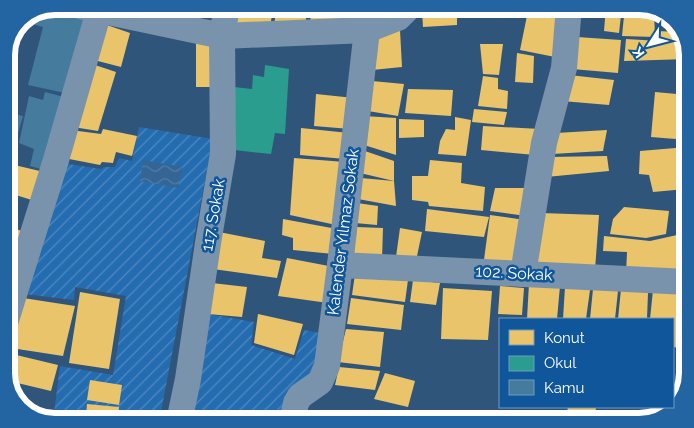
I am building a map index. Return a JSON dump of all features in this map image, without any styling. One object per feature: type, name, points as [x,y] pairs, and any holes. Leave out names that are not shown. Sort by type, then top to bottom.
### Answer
[{"type":"street","points":[[15,291],[56,160],[87,15]]},
{"type":"street","points":[[122,15],[222,36],[367,30],[398,18],[401,15]]},
{"type":"street","name":"117. Sokak","points":[[181,413],[188,380],[223,154],[222,36],[226,15]]},
{"type":"street","points":[[523,274],[544,142],[564,68],[568,15]]},
{"type":"street","name":"Kalender Yılmaz Sokak","points":[[294,413],[300,396],[320,382],[327,366],[367,30]]},
{"type":"street","name":"102. Sokak","points":[[340,265],[679,282]]},
{"type":"shaded area","points":[[139,127],[213,139],[161,413],[54,413],[60,366],[113,375],[126,296],[75,287],[74,300],[24,294],[62,163],[101,169],[104,167],[115,167],[119,158],[132,161]]},
{"type":"shaded area","points":[[202,313],[254,322],[251,345],[295,359],[304,330],[320,333],[320,353],[289,413],[188,413]]},
{"type":"water","points":[[143,160],[183,167],[178,188],[140,181]]},
{"type":"building: Konut","points":[[231,15],[272,15],[270,29],[229,28]]},
{"type":"building: Konut","points":[[276,15],[307,15],[305,25],[274,25]]},
{"type":"building: Konut","points":[[311,15],[341,15],[340,23],[310,23]]},
{"type":"building: Konut","points":[[344,15],[376,15],[376,19],[344,24]]},
{"type":"building: Konut","points":[[422,15],[457,15],[457,25],[423,27]]},
{"type":"building: Konut","points":[[527,15],[562,15],[560,58],[520,50]]},
{"type":"building: Konut","points":[[605,15],[621,15],[619,33],[604,31]]},
{"type":"building: Konut","points":[[624,15],[654,18],[655,37],[622,36]]},
{"type":"building: Konut","points":[[104,24],[130,33],[121,67],[94,60]]},
{"type":"building: Konut","points":[[400,30],[402,67],[372,70],[373,40]]},
{"type":"building: Konut","points":[[658,31],[671,32],[677,42],[679,59],[624,61],[626,39],[659,41]]},
{"type":"building: Konut","points":[[196,37],[216,41],[215,87],[196,87]]},
{"type":"building: Konut","points":[[577,37],[621,40],[618,73],[572,69]]},
{"type":"building: Konut","points":[[480,44],[503,44],[499,75],[483,74]]},
{"type":"building: Konut","points":[[517,53],[534,56],[533,83],[515,82]]},
{"type":"building: Konut","points":[[92,64],[116,72],[98,131],[73,127]]},
{"type":"building: Konut","points":[[569,75],[614,80],[609,105],[562,101]]},
{"type":"building: Konut","points":[[483,76],[498,78],[498,89],[508,91],[507,109],[478,106]]},
{"type":"building: Konut","points":[[372,81],[404,84],[398,116],[368,111]]},
{"type":"building: Konut","points":[[408,89],[453,90],[451,116],[405,113]]},
{"type":"building: Konut","points":[[655,92],[679,94],[679,139],[651,137]]},
{"type":"building: Konut","points":[[316,94],[354,98],[350,129],[314,126]]},
{"type":"building: Konut","points":[[474,109],[507,112],[504,125],[472,122]]},
{"type":"building: Konut","points":[[364,116],[396,118],[396,155],[364,145]]},
{"type":"building: Konut","points":[[455,117],[471,120],[466,156],[438,154],[440,141],[446,129],[455,130]]},
{"type":"building: Konut","points":[[399,119],[424,120],[424,137],[399,138]]},
{"type":"building: Konut","points":[[483,126],[540,129],[535,155],[481,150]]},
{"type":"building: Konut","points":[[301,128],[349,133],[345,159],[300,155]]},
{"type":"building: Konut","points":[[103,129],[137,136],[132,156],[116,152],[113,163],[102,162],[100,165],[64,158],[71,130],[101,134]]},
{"type":"building: Konut","points":[[607,130],[603,151],[552,154],[556,133]]},
{"type":"building: Konut","points":[[679,148],[679,190],[653,192],[649,175],[639,174],[640,151]]},
{"type":"building: Konut","points":[[362,150],[394,161],[394,181],[360,173]]},
{"type":"building: Konut","points":[[607,156],[609,171],[546,177],[549,157]]},
{"type":"building: Konut","points":[[294,158],[345,162],[336,225],[290,215]]},
{"type":"building: Konut","points":[[430,160],[462,163],[461,183],[485,187],[483,211],[429,206],[428,202],[412,200],[412,176],[428,176]]},
{"type":"building: Konut","points":[[15,165],[44,172],[35,201],[15,195]]},
{"type":"building: Konut","points":[[361,178],[394,181],[396,206],[358,199]]},
{"type":"building: Konut","points":[[495,188],[531,188],[526,216],[490,211]]},
{"type":"building: Konut","points":[[357,203],[378,206],[377,225],[355,223]]},
{"type":"building: Konut","points":[[624,207],[669,211],[666,234],[646,238],[610,234],[613,219]]},
{"type":"building: Konut","points":[[427,209],[489,217],[484,237],[425,231]]},
{"type":"building: Konut","points":[[541,213],[599,215],[595,270],[533,268]]},
{"type":"building: Konut","points":[[490,215],[525,220],[517,270],[483,267]]},
{"type":"building: Konut","points":[[283,219],[337,229],[333,254],[293,250],[293,238],[282,235]]},
{"type":"building: Konut","points":[[357,227],[383,228],[382,259],[353,259]]},
{"type":"building: Konut","points":[[15,228],[24,232],[15,263]]},
{"type":"building: Konut","points":[[400,228],[422,232],[416,261],[396,257]]},
{"type":"building: Konut","points":[[219,232],[265,241],[262,258],[281,261],[277,278],[213,269]]},
{"type":"building: Konut","points":[[679,235],[679,277],[626,274],[627,252],[603,251],[604,236],[650,241]]},
{"type":"building: Konut","points":[[287,258],[334,267],[328,303],[278,296]]},
{"type":"building: Konut","points":[[355,274],[408,280],[405,302],[352,295]]},
{"type":"building: Konut","points":[[413,280],[440,283],[436,305],[410,302]]},
{"type":"building: Konut","points":[[212,283],[247,287],[242,317],[208,314]]},
{"type":"building: Konut","points":[[529,283],[560,286],[557,318],[527,318]]},
{"type":"building: Konut","points":[[500,286],[524,288],[522,315],[498,314]]},
{"type":"building: Konut","points":[[565,287],[590,290],[586,318],[563,318]]},
{"type":"building: Konut","points":[[443,288],[492,291],[488,340],[441,339]]},
{"type":"building: Konut","points":[[593,289],[618,291],[615,318],[590,318]]},
{"type":"building: Konut","points":[[621,289],[648,293],[647,318],[618,318]]},
{"type":"building: Konut","points":[[653,290],[679,294],[676,302],[679,302],[679,348],[674,347],[674,318],[650,318]]},
{"type":"building: Konut","points":[[80,292],[120,299],[109,369],[69,363]]},
{"type":"building: Konut","points":[[23,298],[75,306],[63,356],[15,349],[15,331]]},
{"type":"building: Konut","points":[[351,298],[404,305],[401,330],[347,324]]},
{"type":"building: Konut","points":[[258,314],[303,324],[294,355],[254,343]]},
{"type":"building: Konut","points":[[346,329],[384,332],[380,367],[338,362]]},
{"type":"building: Konut","points":[[15,355],[58,365],[51,391],[16,383]]},
{"type":"building: Konut","points":[[339,367],[380,371],[375,390],[335,385]]},
{"type":"building: Konut","points":[[385,373],[415,381],[408,407],[374,399]]},
{"type":"building: Konut","points":[[90,380],[122,385],[119,405],[87,400]]},
{"type":"building: Konut","points":[[87,404],[119,407],[119,413],[86,413]]},
{"type":"building: Konut","points":[[568,408],[596,408],[595,413],[567,413]]},
{"type":"building: Okul","points":[[265,65],[289,69],[285,134],[275,133],[271,154],[234,150],[234,87],[252,89],[253,75],[264,77]]},
{"type":"building: Kamu","points":[[50,15],[74,15],[84,18],[65,93],[28,85],[43,27],[31,24],[35,20]]},
{"type":"building: Kamu","points":[[45,92],[64,97],[41,169],[30,166],[34,149],[19,143],[29,96],[43,100]]},
{"type":"building: Kamu","points":[[15,114],[23,116],[15,140]]}]
